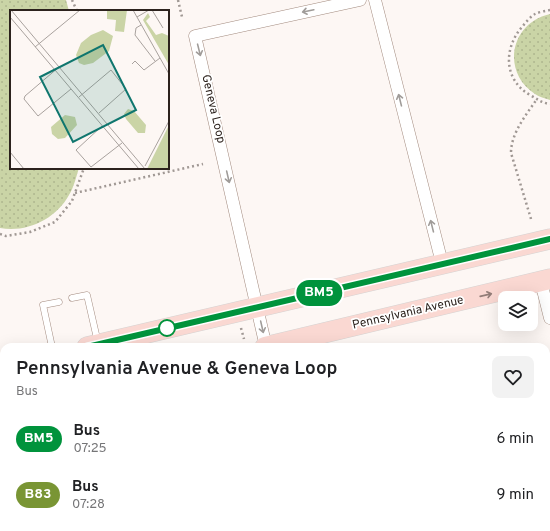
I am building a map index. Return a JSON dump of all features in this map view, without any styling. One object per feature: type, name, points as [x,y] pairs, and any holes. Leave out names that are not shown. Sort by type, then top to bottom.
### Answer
[{"type":"main road","points":[[106,343],[442,263],[550,239]]},
{"type":"main road","name":"Pennsylvania Avenue","points":[[283,343],[545,280]]},
{"type":"street","name":"Geneva Loop","points":[[265,343],[195,36],[360,0]]},
{"type":"street","points":[[374,0],[442,263]]},
{"type":"street","points":[[545,280],[550,318]]},
{"type":"lane","points":[[72,298],[87,295],[93,343]]},
{"type":"lane","points":[[51,343],[43,305],[59,302]]},
{"type":"path","points":[[72,0],[77,10]]},
{"type":"path","points":[[178,0],[182,17]]},
{"type":"path","points":[[550,10],[536,14],[528,20],[518,32],[510,46],[509,68],[522,90],[544,103],[550,104]]},
{"type":"path","points":[[531,219],[511,153],[511,144],[514,136],[537,99]]},
{"type":"path","points":[[75,193],[203,164]]},
{"type":"path","points":[[0,234],[6,236],[30,232],[56,222],[72,201],[84,169]]},
{"type":"path","points":[[240,326],[244,339]]},
{"type":"green space","points":[[0,0],[66,0],[69,10],[10,10],[10,169],[79,169],[71,192],[57,211],[49,217],[30,226],[10,229],[0,228]]},
{"type":"green space","points":[[550,14],[550,100],[540,97],[524,85],[517,73],[514,61],[515,49],[519,37],[526,27],[536,19]]},
{"type":"bus line","name":"BM5","points":[[104,343],[550,239]]}]
